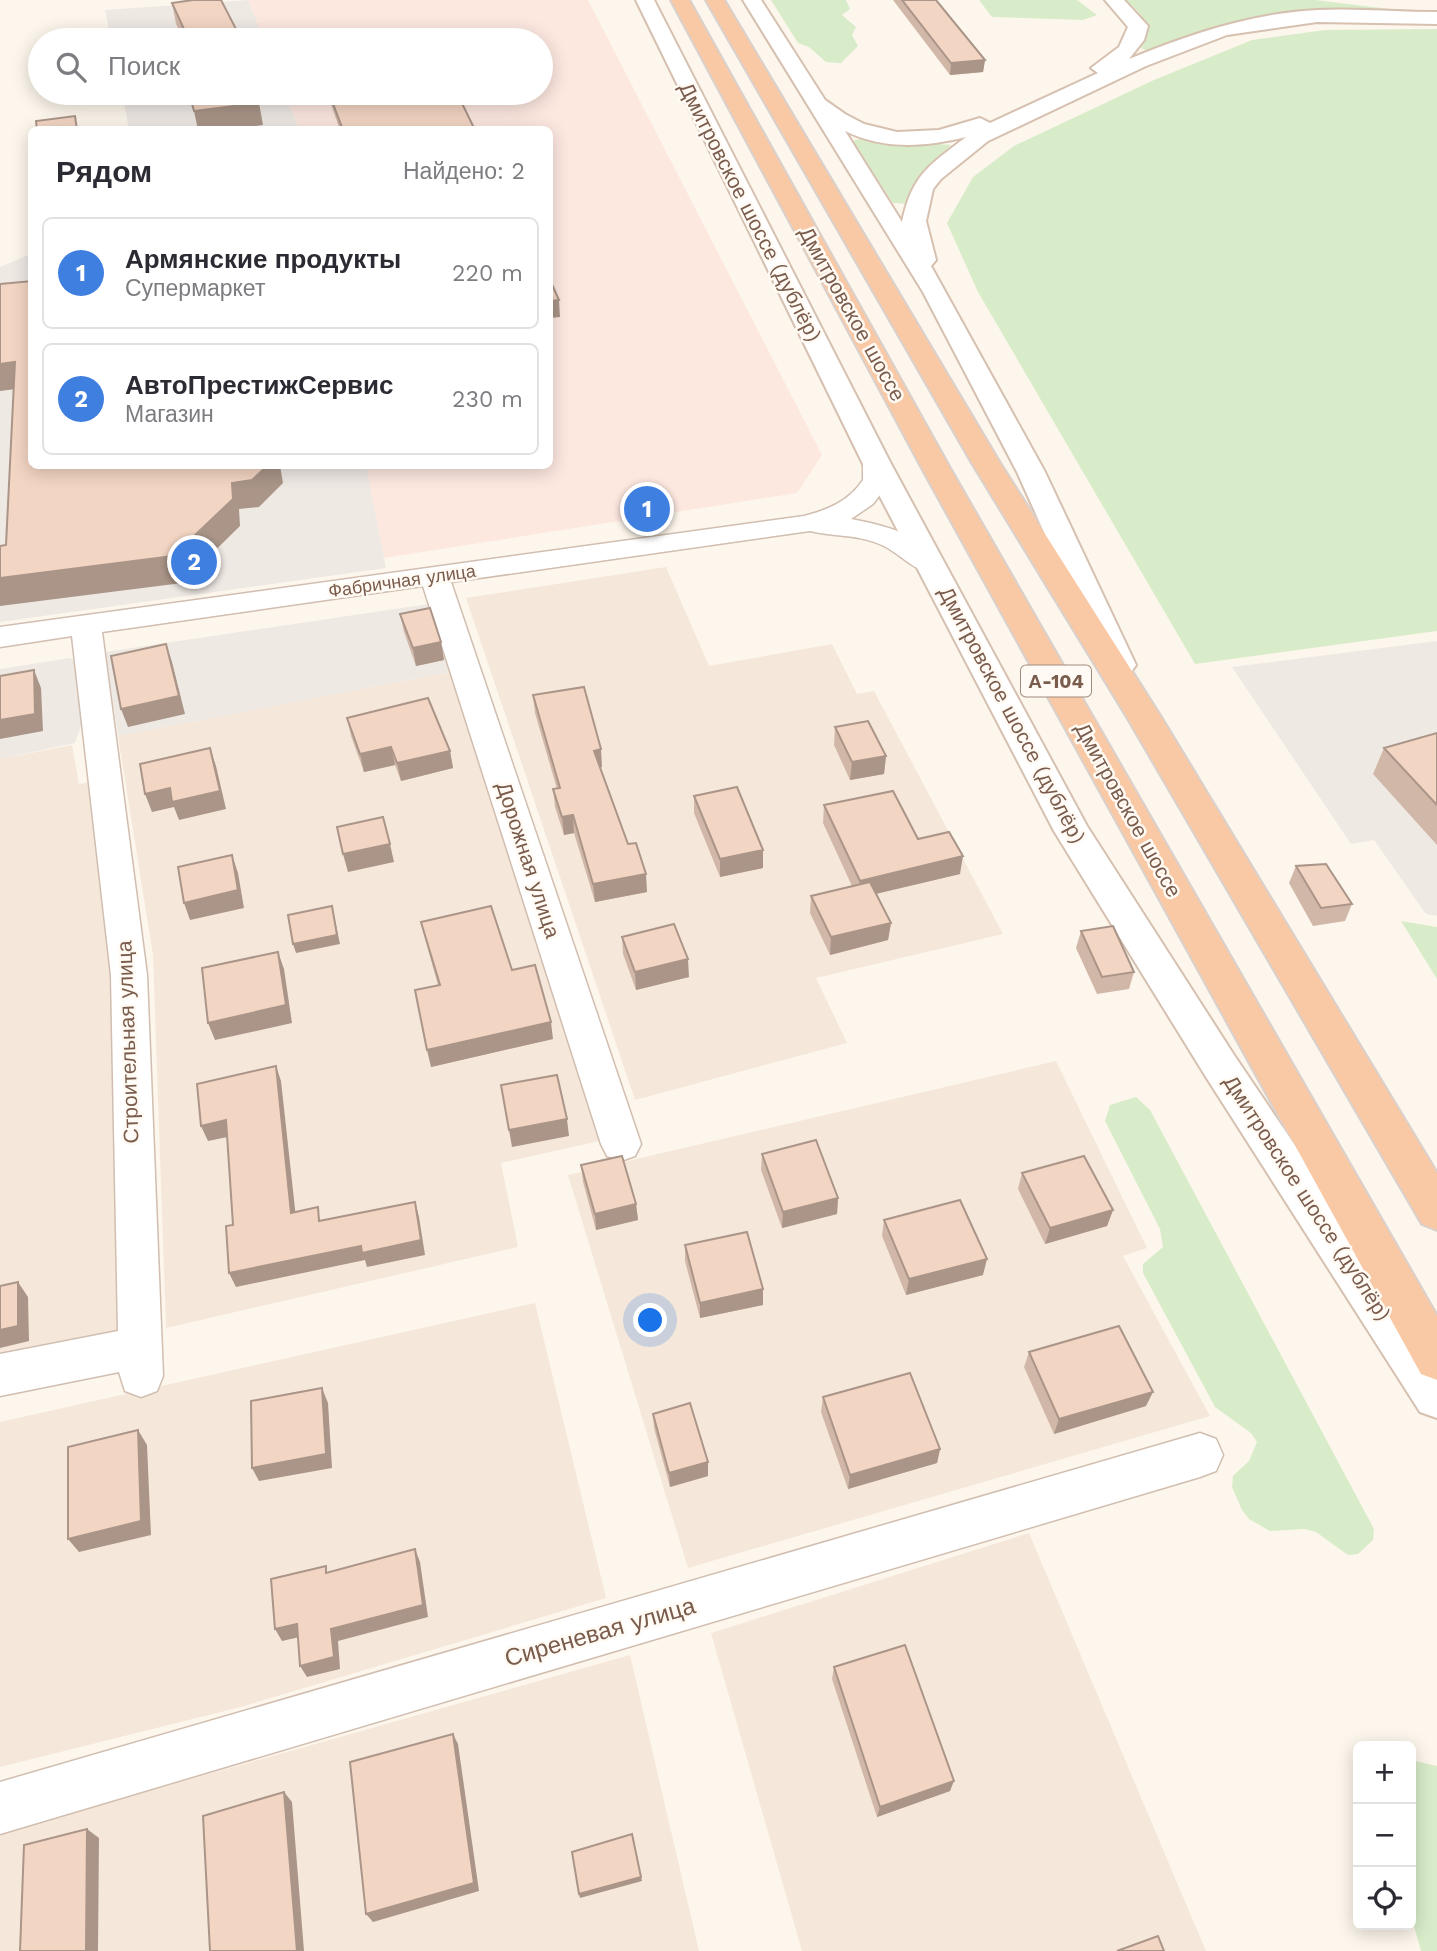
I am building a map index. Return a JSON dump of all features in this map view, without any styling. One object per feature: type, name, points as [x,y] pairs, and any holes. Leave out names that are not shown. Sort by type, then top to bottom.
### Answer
[{"type":"highway","name":"Дмитровское шоссе","points":[[680,0],[937,470],[1437,1359]]},
{"type":"highway","name":"Дмитровское шоссе","points":[[715,0],[986,463],[1144,718],[1437,1211]]},
{"type":"main road","name":"Дмитровское шоссе (дублёр)","points":[[645,0],[711,137],[876,462],[1072,831],[1220,1066],[1437,1396]]},
{"type":"main road","points":[[752,0],[935,292],[1031,472],[1144,718]]},
{"type":"main road","points":[[812,98],[846,123],[878,136],[932,139],[964,131],[1105,66],[1126,52],[1136,41],[1138,26],[1114,0]]},
{"type":"main road","points":[[1363,0],[1437,8]]},
{"type":"main road","points":[[1423,0],[1437,2]]},
{"type":"main road","points":[[935,292],[914,221],[922,190],[933,174],[980,136],[1150,57],[1221,31],[1251,24],[1317,16],[1437,18]]},
{"type":"street","name":"Фабричная улица","points":[[0,637],[835,518],[855,508],[877,480],[876,462]]},
{"type":"street","name":"Фабричная улица","points":[[804,524],[866,528],[907,545],[931,565]]},
{"type":"street","name":"Дорожная улица","points":[[435,577],[621,1144]]},
{"type":"street","name":"Строительная улица","points":[[0,1375],[141,1362],[129,975],[86,625]]},
{"type":"street","name":"Сиреневая улица","points":[[0,1808],[1200,1455]]},
{"type":"shaded area","points":[[248,0],[588,0],[822,455],[797,493],[384,558],[367,469],[553,469],[553,126],[298,126],[290,105],[553,105],[553,28],[259,28]]},
{"type":"shaded area","points":[[248,0],[259,28],[109,28],[105,10]]},
{"type":"shaded area","points":[[124,105],[290,105],[298,126],[128,126]]},
{"type":"shaded area","points":[[28,255],[28,469],[367,469],[386,568],[0,622],[0,267]]},
{"type":"shaded area","points":[[666,567],[709,666],[832,644],[857,694],[874,691],[1003,934],[816,978],[847,1043],[635,1100],[466,598]]},
{"type":"shaded area","points":[[435,603],[455,671],[118,736],[105,652]]},
{"type":"shaded area","points":[[1437,641],[1437,916],[1426,914],[1374,840],[1351,844],[1232,667]]},
{"type":"shaded area","points":[[69,658],[84,662],[87,708],[75,743],[0,759],[0,669]]},
{"type":"shaded area","points":[[455,671],[599,1141],[501,1163],[518,1247],[166,1328],[153,955],[118,736]]},
{"type":"shaded area","points":[[72,745],[79,784],[92,782],[115,977],[118,1330],[0,1354],[0,759]]},
{"type":"shaded area","points":[[1056,1061],[1147,1248],[1123,1256],[1210,1416],[688,1568],[568,1175]]},
{"type":"shaded area","points":[[535,1303],[606,1598],[241,1707],[0,1767],[0,1422]]},
{"type":"shaded area","points":[[1029,1533],[1206,1951],[802,1951],[711,1633]]},
{"type":"shaded area","points":[[630,1655],[699,1951],[0,1951],[0,1833]]},
{"type":"green space","points":[[771,0],[846,0],[850,9],[842,15],[856,27],[852,35],[858,46],[841,63],[826,62],[809,47],[798,43]]},
{"type":"green space","points":[[979,0],[1077,0],[1097,15],[1083,20],[992,17]]},
{"type":"green space","points":[[1126,0],[1315,0],[1398,10],[1243,21],[1146,50],[1141,48],[1146,34],[1144,21]]},
{"type":"green space","points":[[1437,29],[1437,631],[1195,664],[978,292],[947,223],[973,177],[1014,146],[1154,80],[1252,40],[1325,30]]},
{"type":"green space","points":[[865,138],[951,145],[923,174],[909,204],[893,203],[852,141]]},
{"type":"green space","points":[[1401,921],[1437,927],[1437,979]]},
{"type":"green space","points":[[1136,1097],[1150,1110],[1374,1529],[1373,1540],[1358,1554],[1348,1555],[1316,1532],[1305,1529],[1270,1531],[1249,1519],[1242,1510],[1232,1487],[1233,1476],[1249,1461],[1257,1442],[1251,1433],[1215,1407],[1143,1273],[1143,1264],[1163,1247],[1160,1229],[1105,1121],[1110,1105]]},
{"type":"green space","points":[[1416,1761],[1437,1766],[1437,1951],[1421,1951],[1415,1930]]},
{"type":"building","points":[[221,0],[235,28],[183,28],[172,3]]},
{"type":"building","points":[[902,0],[936,0],[985,60],[951,63]]},
{"type":"building","points":[[192,105],[243,105],[194,111]]},
{"type":"building","points":[[334,105],[463,105],[473,126],[341,126]]},
{"type":"building","points":[[75,116],[76,126],[37,126],[36,121]]},
{"type":"building","points":[[28,281],[28,469],[264,469],[252,480],[232,483],[233,499],[173,556],[0,578],[0,546],[6,545],[15,362],[0,364],[0,284]]},
{"type":"building","points":[[553,287],[559,300],[553,301]]},
{"type":"building","points":[[430,608],[441,642],[413,648],[400,614]]},
{"type":"building","points":[[166,644],[179,696],[121,709],[111,656]]},
{"type":"building","points":[[34,670],[35,714],[0,720],[0,676]]},
{"type":"building","points":[[584,687],[601,749],[594,751],[628,844],[636,843],[646,874],[593,884],[573,815],[562,817],[553,789],[560,788],[533,695]]},
{"type":"building","points":[[428,698],[450,751],[397,763],[391,747],[360,754],[347,718]]},
{"type":"building","points":[[868,721],[886,756],[852,762],[835,727]]},
{"type":"building","points":[[1437,733],[1437,805],[1384,748]]},
{"type":"building","points":[[210,748],[220,791],[172,802],[170,788],[145,794],[140,764]]},
{"type":"building","points":[[737,787],[763,850],[720,859],[694,796]]},
{"type":"building","points":[[893,791],[918,839],[949,832],[963,856],[860,881],[824,805]]},
{"type":"building","points":[[383,817],[390,844],[343,854],[337,827]]},
{"type":"building","points":[[232,855],[238,890],[184,903],[178,867]]},
{"type":"building","points":[[1326,864],[1352,904],[1321,908],[1296,866]]},
{"type":"building","points":[[870,882],[891,923],[831,937],[811,896]]},
{"type":"building","points":[[332,906],[337,935],[293,944],[288,915]]},
{"type":"building","points":[[491,906],[512,970],[535,965],[551,1022],[427,1050],[415,990],[440,985],[421,922]]},
{"type":"building","points":[[674,924],[688,959],[635,972],[622,937]]},
{"type":"building","points":[[1113,926],[1134,972],[1102,977],[1081,931]]},
{"type":"building","points":[[278,952],[286,1005],[208,1023],[202,968]]},
{"type":"building","points":[[276,1066],[291,1213],[318,1207],[319,1221],[415,1202],[421,1240],[362,1253],[361,1246],[229,1273],[226,1226],[233,1225],[226,1120],[201,1126],[197,1084]]},
{"type":"building","points":[[557,1075],[567,1119],[509,1130],[501,1085]]},
{"type":"building","points":[[816,1140],[838,1198],[783,1212],[762,1154]]},
{"type":"building","points":[[622,1156],[636,1204],[595,1214],[581,1165]]},
{"type":"building","points":[[1084,1156],[1113,1210],[1050,1228],[1022,1173]]},
{"type":"building","points":[[960,1200],[987,1259],[909,1279],[884,1220]]},
{"type":"building","points":[[747,1232],[763,1289],[700,1303],[685,1245]]},
{"type":"building","points":[[18,1282],[18,1326],[0,1330],[0,1286]]},
{"type":"building","points":[[1119,1326],[1153,1392],[1059,1419],[1029,1352]]},
{"type":"building","points":[[910,1373],[940,1449],[850,1475],[823,1397]]},
{"type":"building","points":[[322,1388],[326,1454],[252,1468],[251,1401]]},
{"type":"building","points":[[690,1403],[708,1462],[669,1473],[653,1414]]},
{"type":"building","points":[[138,1430],[141,1521],[68,1539],[68,1447]]},
{"type":"building","points":[[415,1549],[423,1605],[331,1629],[334,1657],[300,1666],[297,1624],[275,1629],[271,1579],[326,1566],[326,1573]]},
{"type":"building","points":[[905,1645],[954,1781],[880,1807],[834,1667]]},
{"type":"building","points":[[453,1734],[474,1883],[366,1914],[350,1762]]},
{"type":"building","points":[[284,1792],[297,1951],[210,1951],[203,1816]]},
{"type":"building","points":[[87,1829],[86,1951],[20,1951],[24,1845]]},
{"type":"building","points":[[632,1834],[641,1877],[579,1894],[572,1852]]},
{"type":"building","points":[[1158,1936],[1164,1951],[1117,1951]]},
{"type":"place","name":"Армянские продукты","points":[[647,509]]},
{"type":"place","name":"АвтоПрестижСервис","points":[[194,562]]}]
